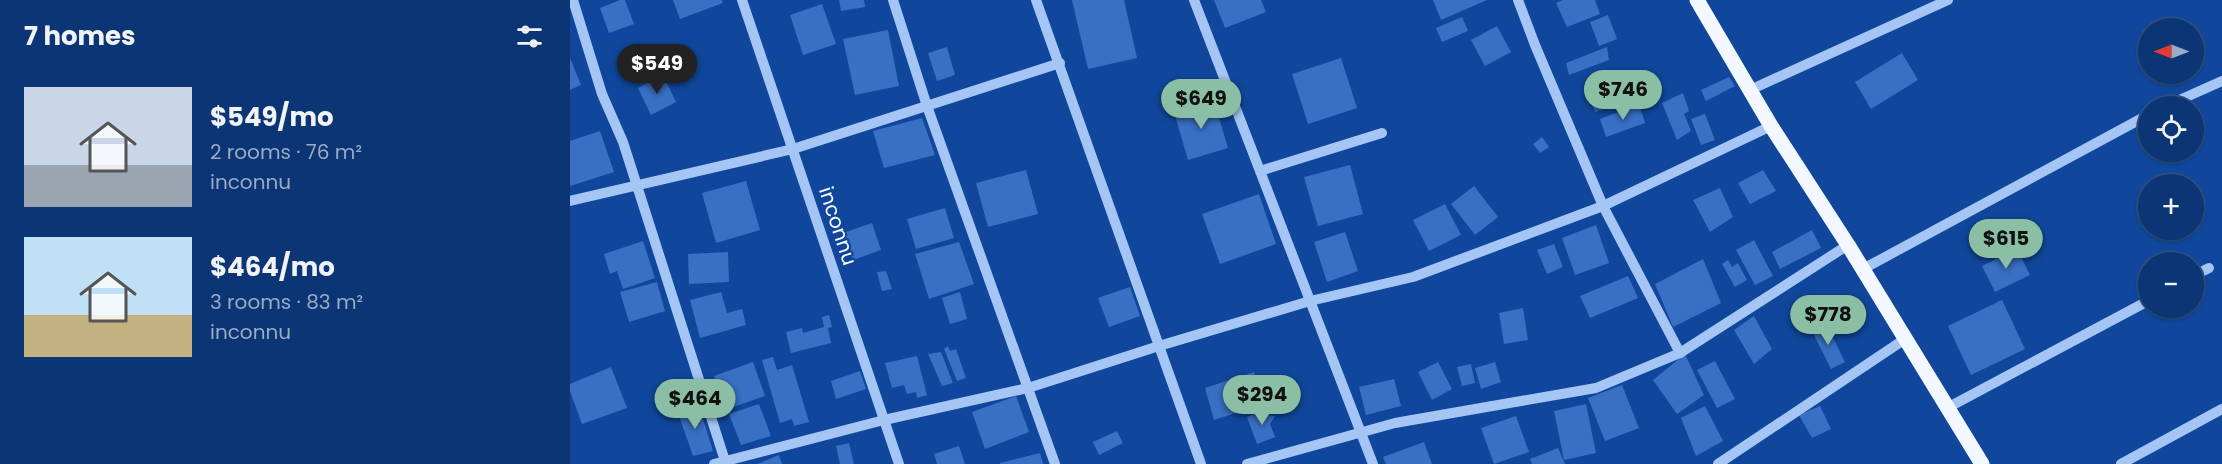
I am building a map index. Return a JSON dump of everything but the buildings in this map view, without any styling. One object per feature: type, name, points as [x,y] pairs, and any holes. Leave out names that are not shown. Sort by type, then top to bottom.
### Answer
[{"type":"main road","points":[[1696,0],[1771,126],[1863,269],[1982,464]]},
{"type":"street","name":"inconnu","points":[[742,0],[899,464]]},
{"type":"street","points":[[893,0],[927,106],[1055,464]]},
{"type":"street","points":[[1036,0],[1201,464]]},
{"type":"street","points":[[1194,0],[1373,464]]},
{"type":"street","points":[[1518,0],[1603,206],[1680,352]]},
{"type":"street","points":[[1750,90],[1948,0]]},
{"type":"street","points":[[573,1],[602,94],[623,142],[726,462]]},
{"type":"street","points":[[570,201],[793,149],[1060,63]]},
{"type":"street","points":[[2188,96],[2222,81]]},
{"type":"street","points":[[1863,269],[2138,120]]},
{"type":"street","points":[[714,464],[884,420],[1028,388],[1310,301],[1413,278],[1603,206],[1771,126]]},
{"type":"street","points":[[1260,171],[1382,133]]},
{"type":"street","points":[[1247,464],[1395,423],[1596,388],[1680,352],[1848,245]]},
{"type":"street","points":[[2204,270],[2209,268]]},
{"type":"street","points":[[1947,408],[2138,305]]},
{"type":"street","points":[[1718,464],[1905,339]]},
{"type":"street","points":[[2121,464],[2222,409]]}]
